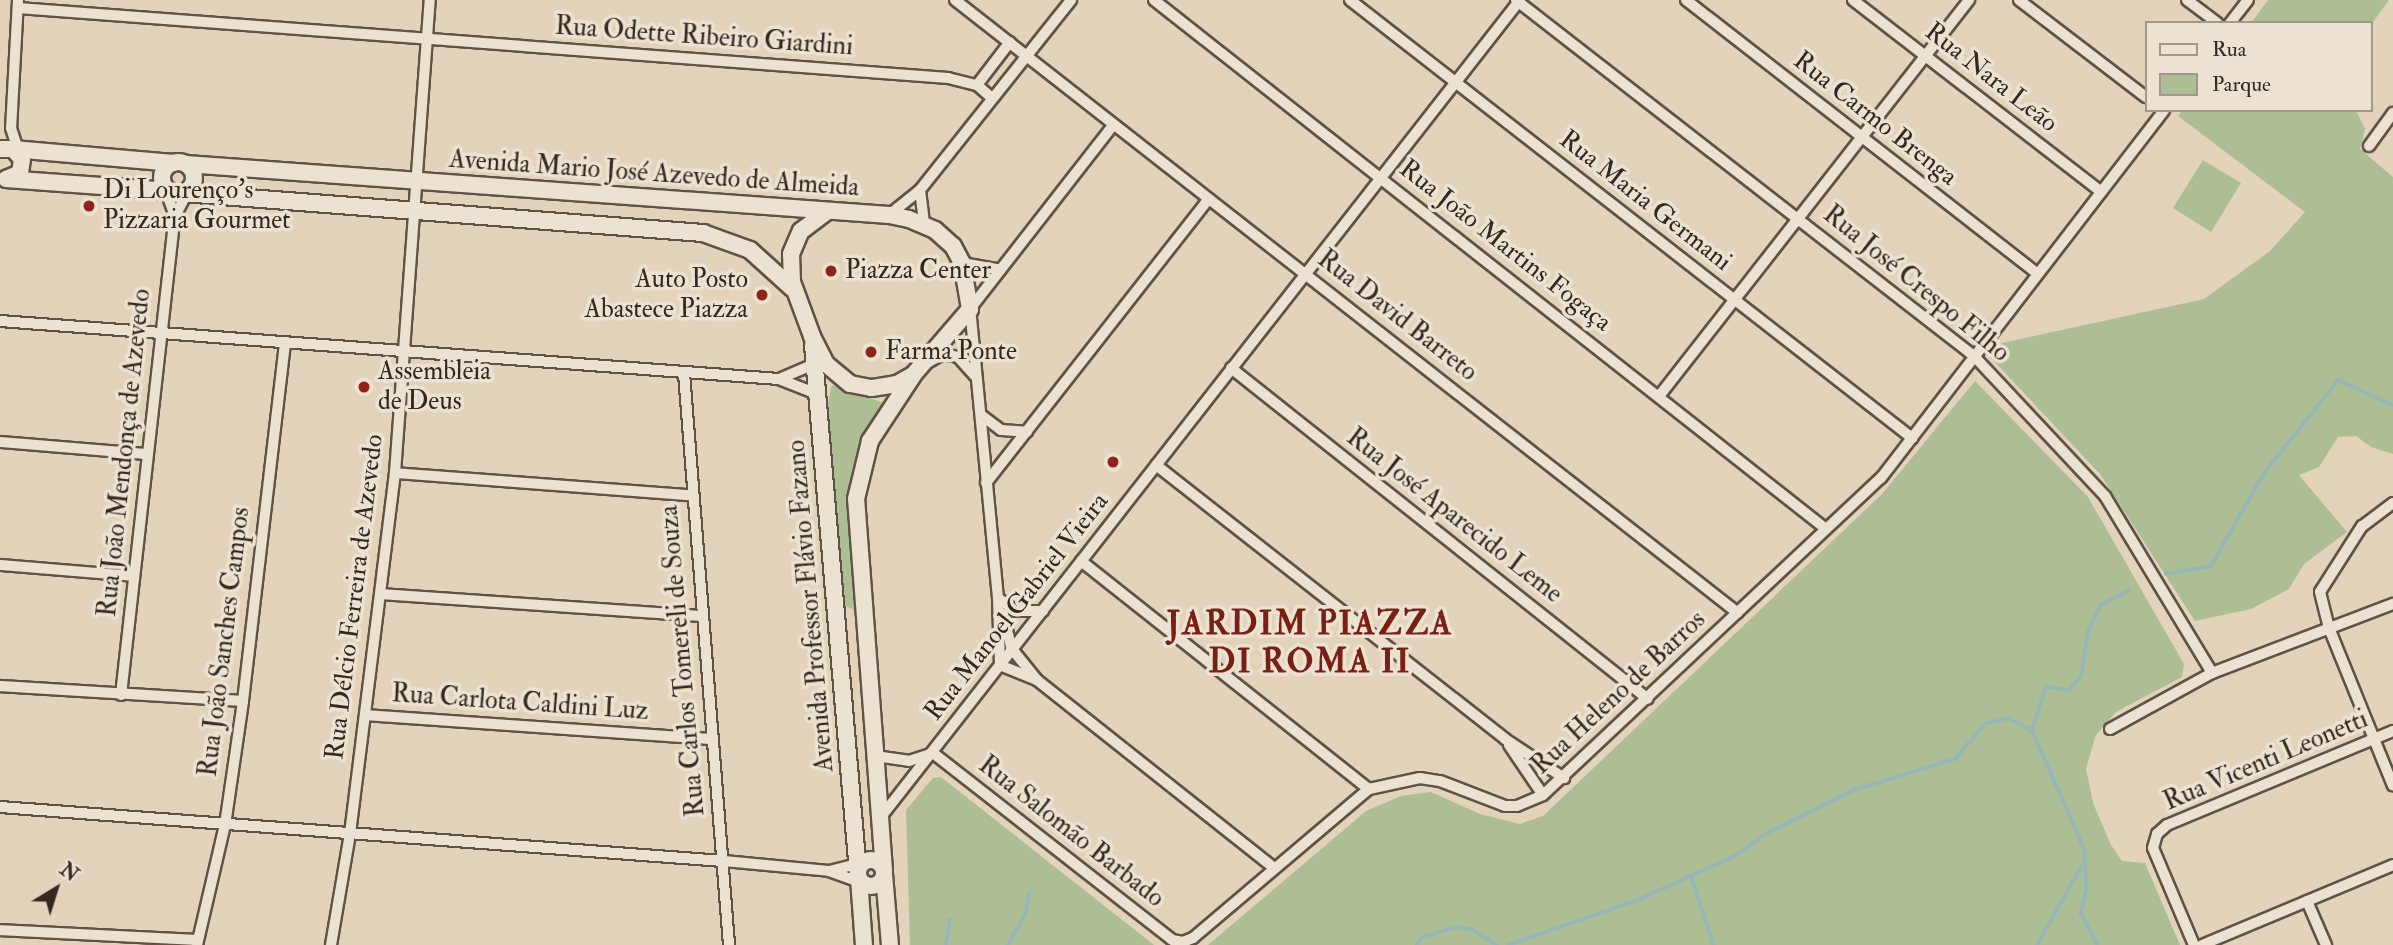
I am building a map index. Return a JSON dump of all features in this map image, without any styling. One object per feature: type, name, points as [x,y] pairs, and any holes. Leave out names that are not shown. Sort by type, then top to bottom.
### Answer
[{"type":"street","name":"Rua Délcio Ferreira de Azevedo","points":[[331,945],[350,834],[395,473],[430,0]]},
{"type":"street","name":"Rua David Barreto","points":[[955,0],[1738,613]]},
{"type":"street","points":[[889,215],[920,190],[1071,0]]},
{"type":"street","name":"Rua João Martins Fogaça","points":[[1154,0],[1660,395],[1826,529]]},
{"type":"street","name":"Rua Maria Germani","points":[[1350,0],[1912,438]]},
{"type":"street","name":"Rua Carmo Brenga","points":[[1686,0],[2037,273]]},
{"type":"street","name":"Rua Nara Leão","points":[[1853,0],[2101,192]]},
{"type":"street","points":[[1660,395],[1969,0]]},
{"type":"street","points":[[2020,0],[2144,95]]},
{"type":"street","points":[[2187,0],[2214,21]]},
{"type":"street","points":[[2232,21],[2248,0]]},
{"type":"street","name":"Rua Manoel Gabriel Vieira","points":[[880,817],[933,753],[1305,273],[1457,83],[1518,1]]},
{"type":"street","name":"Rua José Crespo Filho","points":[[1518,1],[1974,356],[2105,496],[2212,673]]},
{"type":"street","name":"Rua Odette Ribeiro Giardini","points":[[18,4],[427,40],[948,78],[977,85],[992,98]]},
{"type":"street","points":[[2,178],[22,169],[8,149],[18,4]]},
{"type":"street","points":[[977,85],[1010,42]]},
{"type":"street","name":"Rua Heleno de Barros","points":[[1183,942],[1370,789],[1420,778],[1450,784],[1505,806],[1517,806],[1543,795],[1564,778],[1881,478],[2161,112]]},
{"type":"street","points":[[2369,146],[2393,113]]},
{"type":"street","points":[[914,376],[970,309],[1113,125]]},
{"type":"street","points":[[8,149],[11,128]]},
{"type":"street","name":"Avenida Mario José Azevedo de Almeida","points":[[8,149],[889,215]]},
{"type":"street","points":[[180,163],[193,174],[177,190],[164,170],[180,163]]},
{"type":"street","name":"Avenida Mario José Azevedo de Almeida","points":[[2,178],[177,190],[718,236],[750,250],[794,290]]},
{"type":"street","name":"Rua João Mendonça de Azevedo","points":[[175,216],[177,190]]},
{"type":"street","name":"Rua João Mendonça de Azevedo","points":[[121,695],[177,190]]},
{"type":"street","points":[[920,190],[924,225]]},
{"type":"street","points":[[986,483],[1209,199]]},
{"type":"street","points":[[826,212],[808,225],[793,245],[794,290],[826,365],[850,383],[878,388],[914,376],[943,354],[965,362],[978,382]]},
{"type":"street","points":[[889,215],[924,225],[948,241],[962,264],[970,309],[999,598],[1000,665],[1037,680]]},
{"type":"street","points":[[962,264],[1000,270]]},
{"type":"street","points":[[0,321],[779,379],[817,394]]},
{"type":"street","name":"Avenida Professor Flávio Fazano","points":[[812,336],[864,945]]},
{"type":"street","name":"Rua João Sanches Campos","points":[[198,943],[225,825],[243,701],[285,342]]},
{"type":"street","points":[[779,379],[814,364]]},
{"type":"street","name":"Rua José Aparecido Leme","points":[[1231,368],[1648,699]]},
{"type":"street","name":"Rua Carlos Tomereli de Souza","points":[[684,373],[691,495],[729,945]]},
{"type":"street","name":"Avenida Professor Flávio Fazano","points":[[890,945],[856,499],[870,441],[914,376]]},
{"type":"street","points":[[981,415],[1002,430],[1027,432]]},
{"type":"street","points":[[0,442],[147,454]]},
{"type":"street","points":[[1156,465],[1505,739],[1564,778]]},
{"type":"street","points":[[395,473],[691,495]]},
{"type":"street","points":[[2393,503],[2362,526],[2326,580],[2321,602],[2393,786]]},
{"type":"street","points":[[1082,561],[1370,789]]},
{"type":"street","points":[[0,565],[134,576]]},
{"type":"street","points":[[380,593],[701,616]]},
{"type":"street","points":[[999,598],[1015,611],[1043,611]]},
{"type":"street","points":[[999,598],[1012,649],[1037,680],[1274,869]]},
{"type":"street","points":[[2110,729],[2212,673],[2393,604]]},
{"type":"street","points":[[0,686],[243,701]]},
{"type":"street","name":"Rua Carlota Caldini Luz","points":[[366,715],[712,739]]},
{"type":"street","name":"Rua Vicenti Leonetti","points":[[2194,945],[2153,848],[2157,834],[2167,825],[2393,732]]},
{"type":"street","points":[[1505,739],[1543,795]]},
{"type":"street","name":"Rua Manoel Gabriel Vieira","points":[[875,756],[909,761],[933,753]]},
{"type":"street","name":"Rua Salomão Barbado","points":[[933,753],[1172,940],[1183,942]]},
{"type":"street","points":[[849,772],[858,759],[875,756]]},
{"type":"street","points":[[0,807],[724,861],[860,874],[879,884],[884,872],[875,860],[860,874],[829,871]]},
{"type":"street","points":[[2202,945],[2393,865]]},
{"type":"street","points":[[2307,901],[2326,945]]},
{"type":"street","points":[[0,930],[198,943]]},
{"type":"green space","points":[[2268,0],[2389,0],[2372,23],[2372,21],[2252,21]]},
{"type":"green space","points":[[2181,112],[2357,112],[2365,129],[2360,149],[2393,177],[2393,454],[2371,447],[2356,436],[2338,437],[2319,467],[2299,475],[2347,532],[2304,564],[2289,589],[2251,609],[2195,621],[2100,474],[1991,358],[2002,343],[2204,299],[2270,251],[2305,212],[2178,116]]},
{"type":"green space","points":[[2203,160],[2241,183],[2211,232],[2173,208]]},
{"type":"green space","points":[[1975,381],[2088,497],[2184,664],[2182,677],[2116,712],[2096,735],[2086,768],[2093,803],[2111,845],[2122,861],[2145,863],[2180,945],[1208,945],[1366,811],[1401,796],[1431,792],[1480,814],[1520,824],[1543,816],[1882,494]]},
{"type":"green space","points":[[832,385],[884,403],[857,453],[847,497],[855,610],[843,605],[828,403]]},
{"type":"green space","points":[[941,777],[1154,945],[910,945],[906,810],[933,778]]},
{"type":"waterway","points":[[2166,574],[2211,566],[2264,473],[2338,380],[2393,405]]},
{"type":"waterway","points":[[1509,945],[1640,899],[1737,855],[1769,832],[1854,790],[1955,759],[1985,724],[2008,718],[2032,730],[2046,687],[2069,690],[2081,676],[2088,632],[2100,606],[2129,590]]},
{"type":"waterway","points":[[2032,730],[2085,850],[2087,888],[2081,913],[2097,945]]},
{"type":"waterway","points":[[2037,945],[2083,864]]},
{"type":"waterway","points":[[1691,875],[1714,945]]},
{"type":"waterway","points":[[1008,945],[1026,912],[1029,893]]},
{"type":"waterway","points":[[946,945],[950,920]]},
{"type":"waterway","points":[[1417,945],[1423,937],[1455,927],[1473,930],[1497,945]]},
{"type":"place","name":"Di Lourenço's Pizzaria Gourmet","points":[[89,206]]},
{"type":"place","name":"Piazza Center","points":[[831,271]]},
{"type":"place","name":"Auto Posto Abastece Piazza","points":[[762,295]]},
{"type":"place","name":"Farma Ponte","points":[[871,352]]},
{"type":"place","name":"Assembleia de Deus","points":[[364,387]]},
{"type":"place","name":"ㅤ","points":[[1113,462]]},
{"type":"district","name":"JARDIM PIAZZA DI ROMA II","points":[[1310,643]]}]
